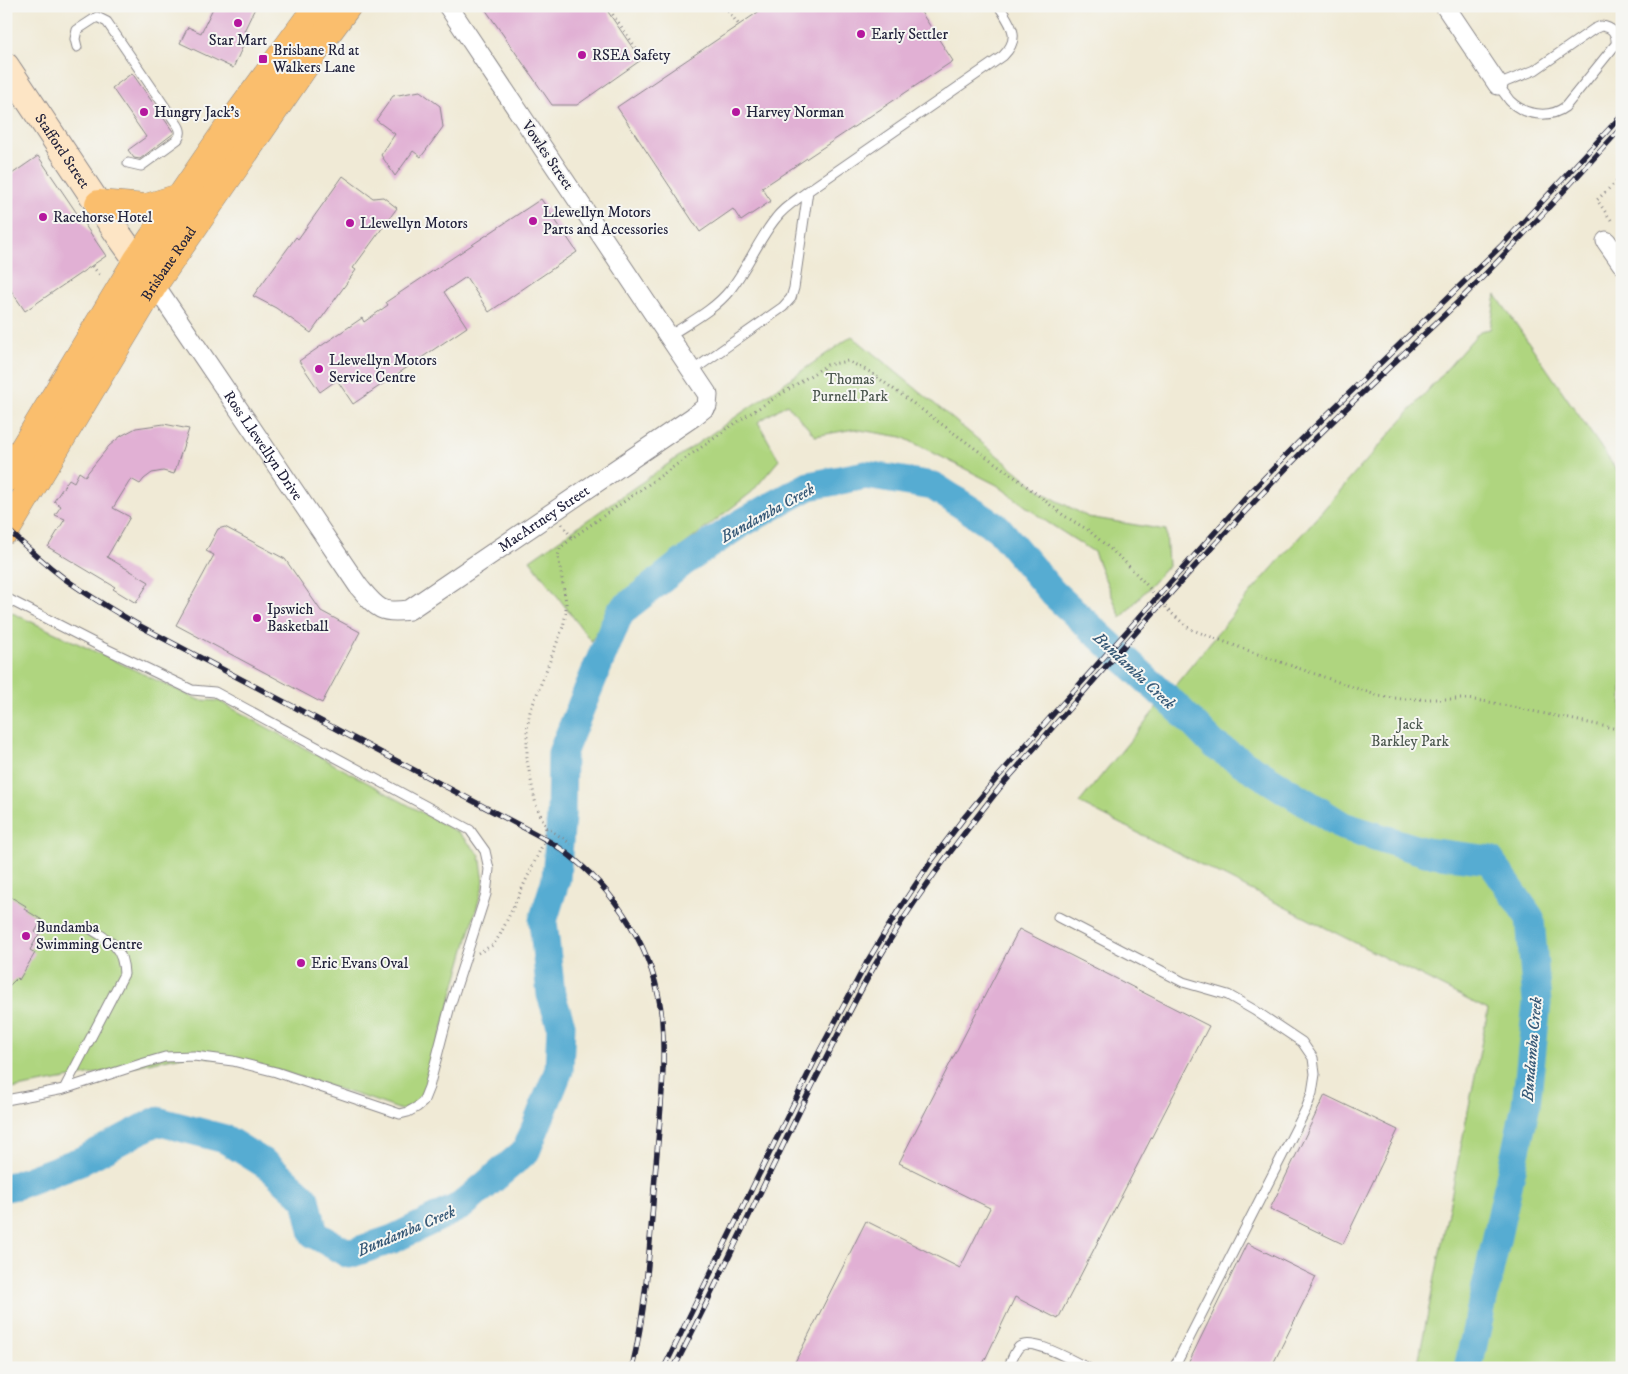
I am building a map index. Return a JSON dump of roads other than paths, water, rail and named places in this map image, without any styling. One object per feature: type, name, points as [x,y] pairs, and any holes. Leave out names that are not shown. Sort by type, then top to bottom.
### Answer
[{"type":"main road","name":"Brisbane Road","points":[[6,530],[154,284],[347,6]]},
{"type":"main road","name":"Brisbane Road","points":[[6,478],[137,261],[233,123],[308,10]]},
{"type":"main road","name":"Stafford Street","points":[[6,66],[154,284]]},
{"type":"main road","points":[[99,204],[146,208],[182,197]]},
{"type":"street","name":"Vowles Street","points":[[448,6],[708,395],[708,406]]},
{"type":"street","points":[[1445,6],[1498,85]]},
{"type":"street","points":[[1606,241],[1622,264]]},
{"type":"street","name":"Ross Llewellyn Drive","points":[[154,284],[354,579],[374,605]]},
{"type":"street","name":"MacArtney Street","points":[[374,605],[391,612],[409,610],[708,406]]},
{"type":"lane","points":[[669,336],[710,310],[729,291],[776,217],[808,190],[1010,50],[1014,39],[1013,28],[999,6]]},
{"type":"lane","points":[[77,47],[75,39],[77,30],[97,16],[108,22],[179,126],[181,131],[178,139],[141,166],[128,163]]},
{"type":"lane","points":[[1607,26],[1615,33],[1616,44],[1560,111],[1547,115],[1535,114],[1525,110],[1510,101],[1498,85],[1535,70],[1594,29],[1607,26]]},
{"type":"lane","points":[[692,371],[778,311],[791,298],[808,190]]},
{"type":"lane","points":[[6,598],[192,690],[215,692],[470,830],[485,851],[489,869],[486,894],[450,1006],[429,1087],[422,1102],[408,1112],[400,1114],[276,1072],[233,1062],[194,1056],[165,1057],[64,1088],[6,1100]]},
{"type":"lane","points":[[1058,916],[1183,982],[1228,996],[1254,1010],[1302,1042],[1313,1058],[1315,1074],[1312,1093],[1306,1108],[1174,1368]]},
{"type":"lane","points":[[64,1088],[124,974],[124,962],[117,949],[109,940],[89,928]]},
{"type":"lane","points":[[1008,1368],[1019,1347],[1028,1343],[1038,1345],[1088,1368]]},
{"type":"waterway","name":"Bundamba Creek","points":[[6,1187],[17,1185],[83,1160],[157,1121],[225,1139],[270,1167],[306,1199],[314,1234],[349,1254],[393,1239],[461,1206],[526,1151],[559,1070],[561,1025],[551,995],[543,921],[556,879],[561,817],[562,753],[620,612],[682,563],[740,524],[809,486],[866,475],[933,486],[998,528],[1053,593],[1180,710],[1214,745],[1343,826],[1425,852],[1490,860],[1530,918],[1537,1003],[1526,1105],[1468,1368]]},
{"type":"railway","points":[[664,1368],[817,1056],[867,962],[932,860],[963,819],[996,779],[1250,493],[1299,442],[1501,246],[1622,115]]},
{"type":"railway","points":[[674,1368],[851,1008],[904,918],[968,829],[1002,785],[1150,616],[1264,491],[1322,432],[1478,282],[1622,127]]},
{"type":"railway","points":[[6,528],[65,579],[140,626],[550,842],[581,865],[616,903],[630,924],[651,970],[658,995],[663,1040],[662,1098],[647,1272],[632,1368]]},
{"type":"place","name":"Star Mart","points":[[238,23]]},
{"type":"place","name":"Early Settler","points":[[861,34]]},
{"type":"place","name":"RSEA Safety","points":[[582,55]]},
{"type":"place","name":"Brisbane Rd at Walkers Lane","points":[[263,59]]},
{"type":"place","name":"Hungry Jack's","points":[[144,112]]},
{"type":"place","name":"Harvey Norman","points":[[736,112]]},
{"type":"place","name":"Racehorse Hotel","points":[[43,217]]},
{"type":"place","name":"Llewellyn Motors Parts and Accessories","points":[[533,221]]},
{"type":"place","name":"Llewellyn Motors","points":[[350,223]]},
{"type":"place","name":"Llewellyn Motors Service Centre","points":[[319,369]]},
{"type":"place","name":"Ipswich Basketball","points":[[257,618]]},
{"type":"place","name":"Bundamba Swimming Centre","points":[[26,936]]},
{"type":"place","name":"Eric Evans Oval","points":[[301,963]]},
{"type":"park label","name":"Thomas Purnell Park","points":[[850,388]]},
{"type":"park label","name":"Jack Barkley Park","points":[[1410,732]]}]
